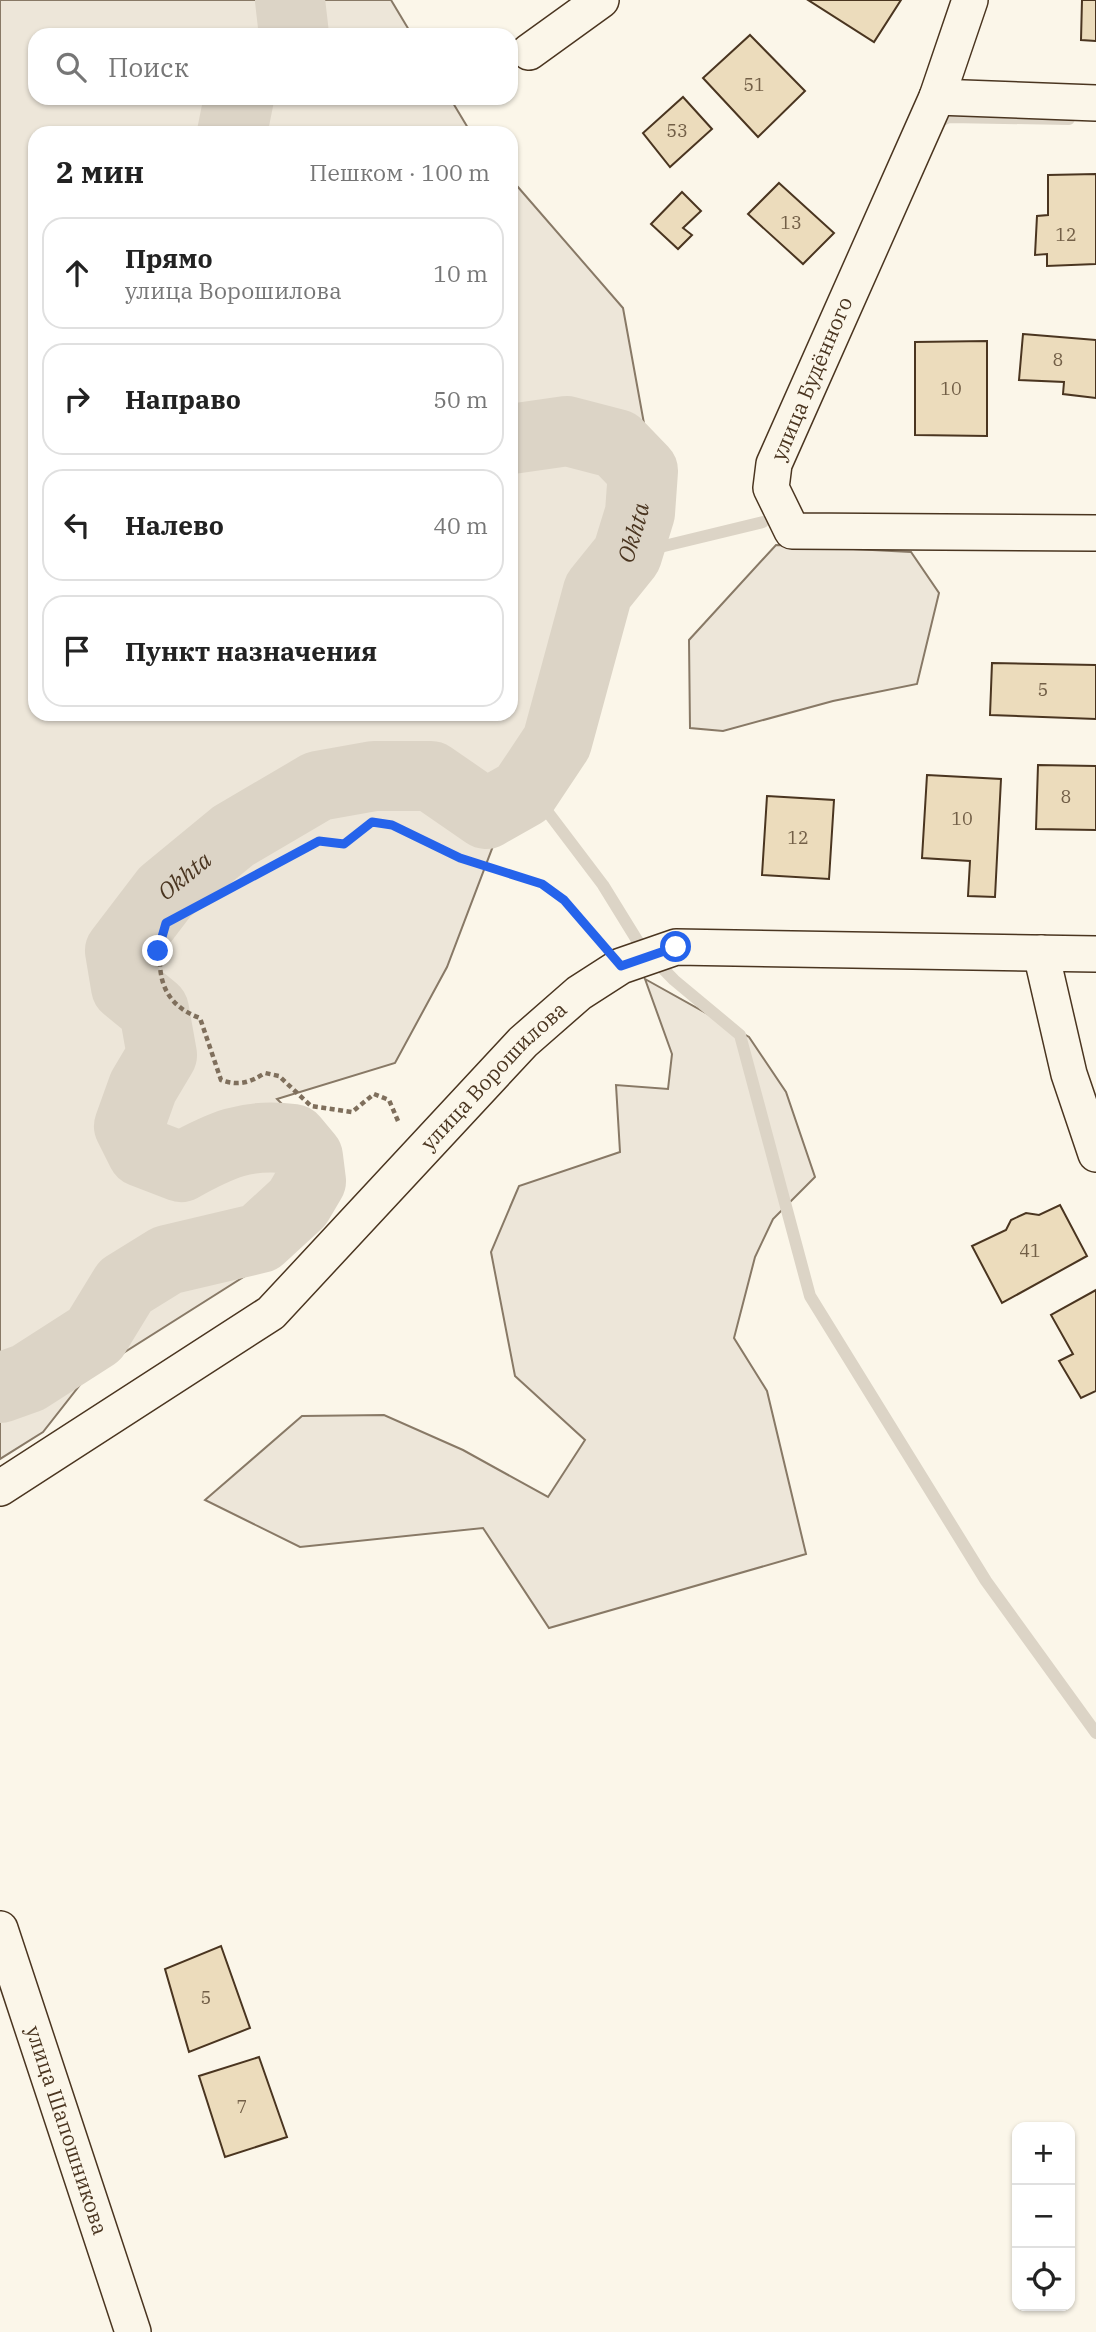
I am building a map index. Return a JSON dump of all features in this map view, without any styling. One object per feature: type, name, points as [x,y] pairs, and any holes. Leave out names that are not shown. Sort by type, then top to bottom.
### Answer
[{"type":"street","points":[[529,52],[601,0]]},
{"type":"street","points":[[970,0],[937,97],[1096,103]]},
{"type":"street","name":"улица Будённого","points":[[937,97],[774,464],[771,488],[792,531],[1096,533]]},
{"type":"street","name":"улица Ворошилова","points":[[0,1488],[271,1313],[523,1042],[579,993],[641,959],[676,947],[1096,954]]},
{"type":"street","points":[[1041,953],[1069,1074],[1096,1154]]},
{"type":"street","name":"улица Шапошникова","points":[[0,1929],[133,2332]]},
{"type":"path","points":[[425,1147],[399,1124],[389,1100],[373,1094],[352,1112],[311,1106],[279,1076],[265,1073],[251,1081],[235,1085],[221,1080],[200,1018],[188,1014],[171,999],[161,977],[158,951],[166,923],[319,841],[344,844],[372,822],[392,825],[460,858],[542,884],[641,959]]},
{"type":"shaded area","points":[[0,0],[391,0],[408,28],[28,28],[28,105],[454,105],[467,126],[28,126],[28,721],[518,721],[518,187],[623,308],[661,517],[634,574],[592,561],[566,633],[554,711],[525,762],[447,967],[395,1063],[277,1099],[332,1154],[322,1199],[245,1276],[87,1376],[43,1432],[0,1459]]},
{"type":"shaded area","points":[[776,545],[911,552],[939,593],[917,684],[833,701],[723,731],[690,728],[689,640]]},
{"type":"shaded area","points":[[645,979],[749,1037],[786,1092],[815,1177],[773,1219],[755,1257],[734,1338],[767,1391],[806,1554],[549,1628],[483,1528],[300,1547],[205,1500],[302,1416],[384,1415],[463,1450],[548,1497],[585,1440],[515,1376],[491,1252],[519,1186],[620,1152],[616,1085],[668,1089],[672,1054]]},
{"type":"building","points":[[808,0],[901,0],[874,42]]},
{"type":"building","points":[[1082,0],[1096,0],[1096,41],[1081,40]]},
{"type":"building","points":[[750,35],[805,91],[758,137],[703,78]]},
{"type":"building","points":[[683,97],[712,129],[670,167],[643,133]]},
{"type":"building","points":[[1096,174],[1096,264],[1047,266],[1047,254],[1035,255],[1037,216],[1048,215],[1048,175]]},
{"type":"building","points":[[779,183],[834,233],[803,264],[748,214]]},
{"type":"building","points":[[682,192],[701,211],[683,228],[692,235],[678,249],[651,224]]},
{"type":"building","points":[[1023,334],[1096,340],[1096,398],[1063,394],[1064,382],[1019,380]]},
{"type":"building","points":[[987,341],[987,436],[915,435],[915,342]]},
{"type":"building","points":[[992,663],[1096,665],[1096,719],[990,715]]},
{"type":"building","points":[[1038,765],[1096,766],[1096,830],[1036,829]]},
{"type":"building","points":[[927,775],[1001,779],[995,897],[968,896],[970,861],[922,858]]},
{"type":"building","points":[[767,796],[834,800],[829,879],[762,875]]},
{"type":"building","points":[[1060,1205],[1087,1256],[1002,1303],[972,1246],[1006,1230],[1011,1220],[1026,1213],[1039,1215]]},
{"type":"building","points":[[1096,1290],[1096,1391],[1081,1398],[1059,1361],[1073,1354],[1051,1315]]},
{"type":"building","points":[[221,1946],[250,2028],[189,2052],[165,1969]]},
{"type":"building","points":[[259,2057],[287,2137],[225,2157],[199,2076]]},
{"type":"waterway","name":"Okhta","points":[[290,0],[293,28]]},
{"type":"waterway","name":"Okhta","points":[[233,126],[238,105]]},
{"type":"waterway","points":[[935,129],[942,120],[949,117],[1069,119]]},
{"type":"waterway","name":"Okhta","points":[[0,1388],[28,1378],[95,1335],[125,1286],[167,1260],[260,1238],[298,1203],[311,1181],[308,1157],[293,1139],[261,1138],[234,1142],[181,1167],[142,1152],[129,1126],[143,1087],[162,1055],[154,1010],[126,987],[120,951],[165,892],[233,836],[318,786],[374,776],[431,776],[486,814],[523,793],[557,742],[598,591],[627,555],[640,513],[643,471],[617,444],[567,431],[518,438]]},
{"type":"waterway","points":[[627,555],[763,522]]},
{"type":"waterway","points":[[528,786],[603,885],[640,945],[674,980],[740,1035],[810,1296],[986,1581],[1096,1733]]},
{"type":"route","points":[[158,951],[166,923],[192,906],[319,841],[344,844],[372,822],[392,825],[420,841],[460,858],[542,884],[564,900],[607,946],[621,966],[676,947]]}]
